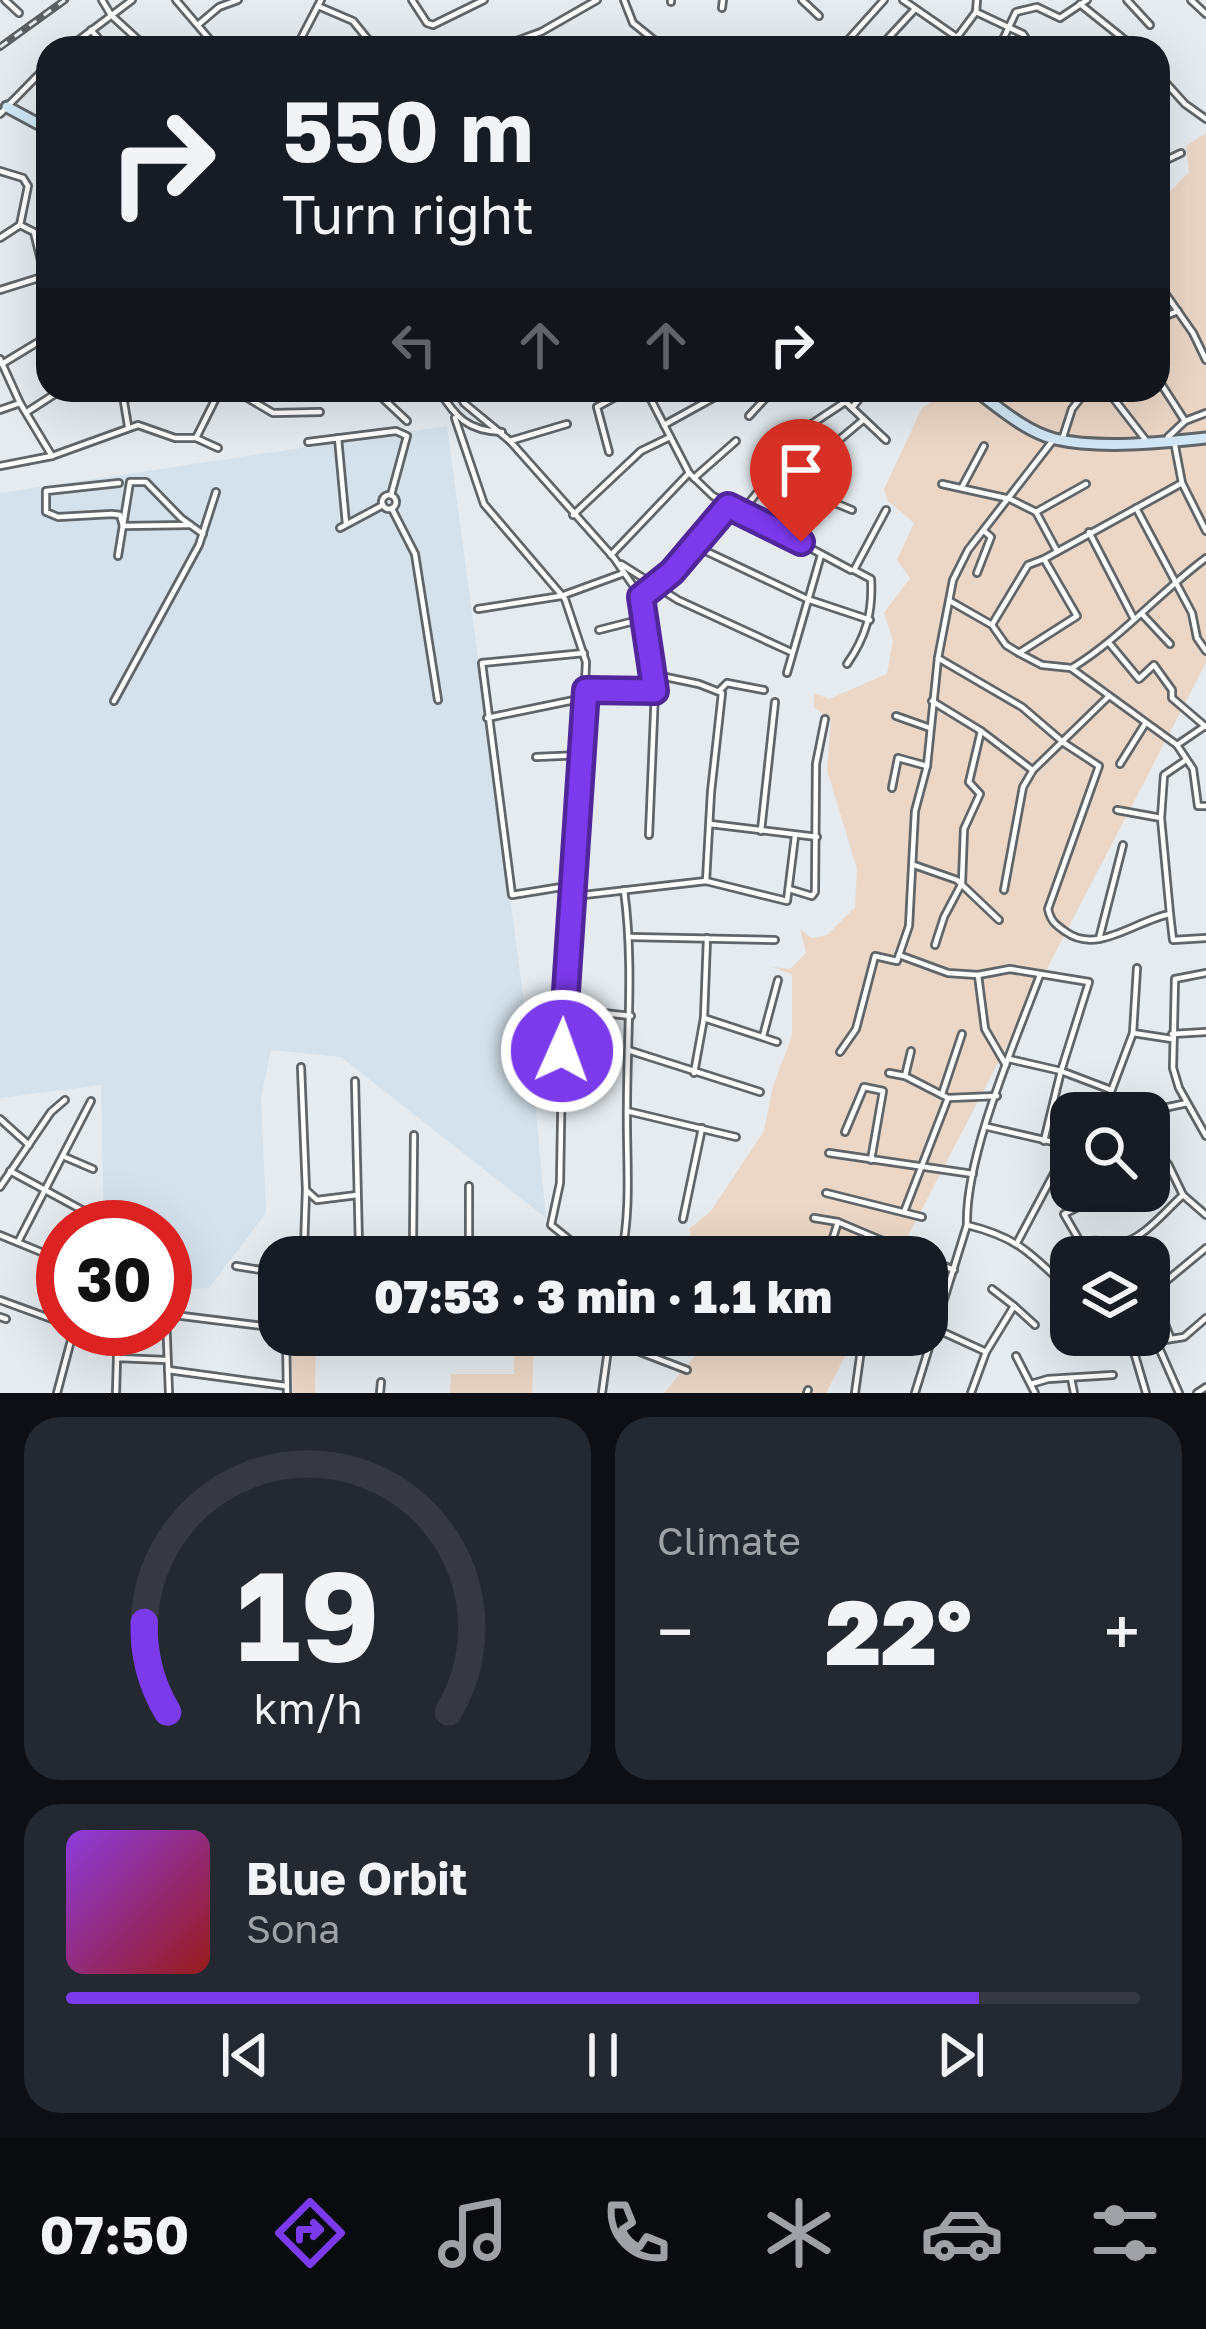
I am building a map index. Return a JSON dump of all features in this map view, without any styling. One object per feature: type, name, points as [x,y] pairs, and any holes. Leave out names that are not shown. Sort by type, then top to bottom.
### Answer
[{"type":"main road","points":[[4,111],[36,124]]},
{"type":"main road","points":[[992,402],[1033,430],[1058,439],[1148,443],[1206,438]]},
{"type":"street","points":[[5,0],[19,14]]},
{"type":"street","points":[[102,0],[134,36]]},
{"type":"street","points":[[83,36],[132,0]]},
{"type":"street","points":[[176,0],[209,36]]},
{"type":"street","points":[[200,24],[238,0]]},
{"type":"street","points":[[412,0],[433,25],[484,0]]},
{"type":"street","points":[[532,36],[597,0]]},
{"type":"street","points":[[623,0],[633,23],[648,36]]},
{"type":"street","points":[[802,0],[819,16]]},
{"type":"street","points":[[852,36],[884,0]]},
{"type":"street","points":[[903,0],[955,36]]},
{"type":"street","points":[[959,36],[976,12],[977,0]]},
{"type":"street","points":[[1127,0],[1150,25]]},
{"type":"street","points":[[1193,0],[1206,14]]},
{"type":"street","points":[[1004,36],[1016,12],[1029,8],[1060,18],[1083,2],[1121,36]]},
{"type":"street","points":[[302,36],[320,3],[353,21],[365,36]]},
{"type":"street","points":[[890,36],[915,9]]},
{"type":"street","points":[[976,12],[1024,36]]},
{"type":"street","points":[[91,30],[97,36]]},
{"type":"street","points":[[4,111],[36,78]]},
{"type":"street","points":[[1170,87],[1206,119]]},
{"type":"street","points":[[1170,158],[1181,153]]},
{"type":"street","points":[[0,171],[26,181],[20,225],[0,238]]},
{"type":"street","points":[[20,225],[33,229],[36,240]]},
{"type":"street","points":[[0,290],[36,278]]},
{"type":"street","points":[[1170,300],[1203,346],[1206,360]]},
{"type":"street","points":[[1170,314],[1178,311]]},
{"type":"street","points":[[36,342],[1,361],[52,457]]},
{"type":"street","points":[[1170,398],[1184,421]]},
{"type":"street","points":[[27,412],[42,402]]},
{"type":"street","points":[[124,402],[128,425]]},
{"type":"street","points":[[196,438],[214,402]]},
{"type":"street","points":[[255,402],[273,412],[320,412]]},
{"type":"street","points":[[386,402],[406,422]]},
{"type":"street","points":[[446,402],[484,504],[570,609],[584,653],[575,896],[562,1009],[560,1183],[551,1225],[565,1236]]},
{"type":"street","points":[[463,402],[502,432],[613,558],[641,597],[655,691],[649,835]]},
{"type":"street","points":[[607,402],[598,407],[609,452]]},
{"type":"street","points":[[652,402],[691,476],[728,506],[850,569]]},
{"type":"street","points":[[664,425],[706,402]]},
{"type":"street","points":[[749,416],[762,402]]},
{"type":"street","points":[[742,511],[774,472],[792,437],[844,402],[886,440]]},
{"type":"street","points":[[852,408],[857,402]]},
{"type":"street","points":[[840,1052],[856,1029],[875,956],[893,962],[909,926],[915,811],[927,766],[947,600],[968,550],[1058,439],[1078,402]]},
{"type":"street","points":[[1117,402],[1148,443]]},
{"type":"street","points":[[0,410],[20,403]]},
{"type":"street","points":[[1206,413],[1184,421],[1169,441],[1182,483],[1206,531]]},
{"type":"street","points":[[455,418],[489,432],[502,432]]},
{"type":"street","points":[[833,445],[863,420]]},
{"type":"street","points":[[510,441],[567,424]]},
{"type":"street","points":[[0,466],[52,457],[128,425],[149,426],[175,438],[196,438],[218,448]]},
{"type":"street","points":[[308,442],[396,431],[407,436],[391,495]]},
{"type":"street","points":[[573,515],[641,451],[670,437]]},
{"type":"street","points":[[338,438],[343,526],[383,506],[392,509],[416,554],[438,700]]},
{"type":"street","points":[[613,558],[691,476],[736,441]]},
{"type":"street","points":[[962,487],[984,446]]},
{"type":"street","points":[[118,556],[130,482],[146,482],[203,534]]},
{"type":"street","points":[[118,483],[46,491],[44,503],[46,512],[58,517],[120,515],[123,526]]},
{"type":"street","points":[[992,625],[1028,565],[1182,483]]},
{"type":"street","points":[[942,484],[1010,499],[1036,512],[1058,551]]},
{"type":"street","points":[[1036,512],[1086,484]]},
{"type":"street","points":[[114,701],[150,642],[203,534],[216,492]]},
{"type":"street","points":[[383,506],[384,497],[391,495]]},
{"type":"street","points":[[391,495],[396,501],[392,509]]},
{"type":"street","points":[[801,542],[821,497],[852,510]]},
{"type":"street","points":[[641,597],[656,588],[728,506]]},
{"type":"street","points":[[1136,508],[1206,651]]},
{"type":"street","points":[[847,664],[862,644],[870,620],[871,579],[854,570],[886,510]]},
{"type":"street","points":[[123,526],[190,525]]},
{"type":"street","points":[[977,573],[991,537],[984,531]]},
{"type":"street","points":[[1089,532],[1134,619]]},
{"type":"street","points":[[695,546],[807,599],[870,620]]},
{"type":"street","points":[[787,673],[821,555]]},
{"type":"street","points":[[613,558],[656,588],[791,652]]},
{"type":"street","points":[[1071,668],[1110,644],[1174,581],[1206,558]]},
{"type":"street","points":[[1019,653],[1077,616],[1044,559]]},
{"type":"street","points":[[478,609],[561,596],[624,573]]},
{"type":"street","points":[[947,600],[974,611],[1019,653],[1042,665],[1071,668],[1177,745],[1193,769],[1198,806],[1206,806]]},
{"type":"street","points":[[1142,614],[1170,644]]},
{"type":"street","points":[[599,630],[646,618]]},
{"type":"street","points":[[1110,644],[1139,679],[1154,665],[1172,690],[1172,698],[1206,727],[1177,745]]},
{"type":"street","points":[[574,885],[512,895],[482,663],[584,653]]},
{"type":"street","points":[[938,658],[1022,707],[1100,766],[1052,892],[1049,916],[1077,940],[1092,942],[1171,914]]},
{"type":"street","points":[[654,675],[720,690]]},
{"type":"street","points":[[720,690],[727,683],[764,691]]},
{"type":"street","points":[[706,881],[720,690]]},
{"type":"street","points":[[487,718],[585,694],[655,691]]},
{"type":"street","points":[[1004,890],[1022,787],[1033,770],[1108,696]]},
{"type":"street","points":[[932,701],[1033,770]]},
{"type":"street","points":[[761,831],[776,703]]},
{"type":"street","points":[[896,716],[930,728]]},
{"type":"street","points":[[788,889],[812,896],[815,892],[815,778],[825,719]]},
{"type":"street","points":[[1120,764],[1145,724]]},
{"type":"street","points":[[935,945],[962,883],[964,829],[980,794],[969,782],[981,731]]},
{"type":"street","points":[[536,757],[582,754]]},
{"type":"street","points":[[892,788],[898,758],[927,766]]},
{"type":"street","points":[[1186,760],[1164,775],[1161,818],[1173,940],[1206,938]]},
{"type":"street","points":[[1117,810],[1161,818]]},
{"type":"street","points":[[710,824],[817,837]]},
{"type":"street","points":[[575,896],[706,881],[787,901],[795,836]]},
{"type":"street","points":[[1099,939],[1124,845]]},
{"type":"street","points":[[914,865],[962,883],[999,920]]},
{"type":"street","points":[[624,890],[631,1016],[625,1236]]},
{"type":"street","points":[[630,937],[775,940]]},
{"type":"street","points":[[694,1072],[704,1018],[707,938]]},
{"type":"street","points":[[899,955],[931,969],[978,975],[1010,969],[1089,982],[1044,1141]]},
{"type":"street","points":[[978,975],[986,1029],[1008,1062],[1061,1071],[1111,1090],[1133,1033],[1137,968]]},
{"type":"street","points":[[1206,973],[1175,979],[1172,1037],[1176,1080],[1206,1136]]},
{"type":"street","points":[[948,1283],[967,1225],[973,1174],[1040,975]]},
{"type":"street","points":[[763,1036],[778,980]]},
{"type":"street","points":[[562,1009],[631,1016]]},
{"type":"street","points":[[704,1018],[777,1042]]},
{"type":"street","points":[[1133,1033],[1172,1037],[1206,1032]]},
{"type":"street","points":[[904,1212],[962,1034]]},
{"type":"street","points":[[628,1050],[760,1092]]},
{"type":"street","points":[[905,1076],[911,1051]]},
{"type":"street","points":[[301,1066],[304,1236]]},
{"type":"street","points":[[890,1073],[945,1096],[998,1096]]},
{"type":"street","points":[[355,1081],[359,1236]]},
{"type":"street","points":[[845,1132],[864,1087],[883,1091],[871,1160]]},
{"type":"street","points":[[0,1186],[51,1112],[65,1100]]},
{"type":"street","points":[[18,1242],[91,1101]]},
{"type":"street","points":[[1170,1107],[1187,1103]]},
{"type":"street","points":[[627,1112],[736,1137]]},
{"type":"street","points":[[0,1119],[29,1145]]},
{"type":"street","points":[[988,1127],[1050,1142]]},
{"type":"street","points":[[683,1219],[702,1128]]},
{"type":"street","points":[[413,1236],[414,1135]]},
{"type":"street","points":[[829,1153],[973,1174]]},
{"type":"street","points":[[65,1157],[93,1168]]},
{"type":"street","points":[[1170,1168],[1183,1195],[1206,1215]]},
{"type":"street","points":[[10,1171],[63,1200]]},
{"type":"street","points":[[1018,1243],[1050,1183]]},
{"type":"street","points":[[469,1186],[470,1236]]},
{"type":"street","points":[[306,1190],[317,1200],[357,1195]]},
{"type":"street","points":[[826,1193],[922,1217]]},
{"type":"street","points":[[1136,1236],[1183,1195]]},
{"type":"street","points":[[814,1218],[871,1236]]},
{"type":"street","points":[[834,1236],[838,1222]]},
{"type":"street","points":[[967,1225],[1004,1234],[1050,1272]]},
{"type":"street","points":[[0,1235],[36,1250]]},
{"type":"street","points":[[1206,1248],[1156,1293],[1156,1308],[1172,1339],[1184,1337],[1206,1318]]},
{"type":"street","points":[[236,1266],[258,1270]]},
{"type":"street","points":[[948,1268],[954,1270]]},
{"type":"street","points":[[992,1289],[1035,1324]]},
{"type":"street","points":[[0,1300],[36,1313]]},
{"type":"street","points":[[971,1393],[986,1352],[1014,1306]]},
{"type":"street","points":[[192,1317],[258,1325]]},
{"type":"street","points":[[948,1334],[986,1352]]},
{"type":"street","points":[[57,1393],[67,1356]]},
{"type":"street","points":[[166,1356],[169,1393]]},
{"type":"street","points":[[168,1370],[286,1389],[286,1356]]},
{"type":"street","points":[[602,1393],[607,1356]]},
{"type":"street","points":[[654,1356],[687,1370]]},
{"type":"street","points":[[855,1393],[860,1356]]},
{"type":"street","points":[[915,1393],[925,1356]]},
{"type":"street","points":[[1016,1356],[1035,1393]]},
{"type":"street","points":[[1135,1356],[1146,1393]]},
{"type":"street","points":[[1163,1356],[1179,1393]]},
{"type":"street","points":[[116,1393],[117,1358],[166,1360]]},
{"type":"street","points":[[1030,1384],[1113,1375]]},
{"type":"street","points":[[1071,1378],[1074,1393]]},
{"type":"street","points":[[380,1393],[381,1382]]},
{"type":"street","points":[[1197,1393],[1206,1387]]},
{"type":"shaded area","points":[[1206,133],[1206,663],[908,1236],[691,1236],[689,1229],[711,1211],[764,1131],[773,1086],[792,1036],[792,974],[772,967],[790,969],[806,953],[800,929],[812,938],[827,935],[855,907],[857,869],[827,770],[831,721],[814,707],[814,693],[829,699],[887,674],[893,640],[884,613],[910,578],[897,560],[914,523],[888,501],[884,489],[922,408],[931,402],[1170,402],[1170,192],[1189,172],[1186,146]]},
{"type":"shaded area","points":[[447,426],[529,1040],[546,1218],[341,1057],[271,1050],[261,1097],[266,1213],[209,1288],[192,1289],[192,1200],[103,1200],[101,1085],[0,1098],[0,493]]},
{"type":"shaded area","points":[[292,1356],[316,1356],[315,1393],[293,1393]]},
{"type":"shaded area","points":[[514,1356],[533,1356],[532,1393],[450,1393],[451,1374],[514,1374]]},
{"type":"shaded area","points":[[695,1356],[845,1356],[826,1393],[664,1393]]},
{"type":"railway","points":[[0,47],[65,0]]},
{"type":"route","points":[[562,1051],[586,690],[655,691],[641,597],[672,572],[728,506],[801,542]]}]
